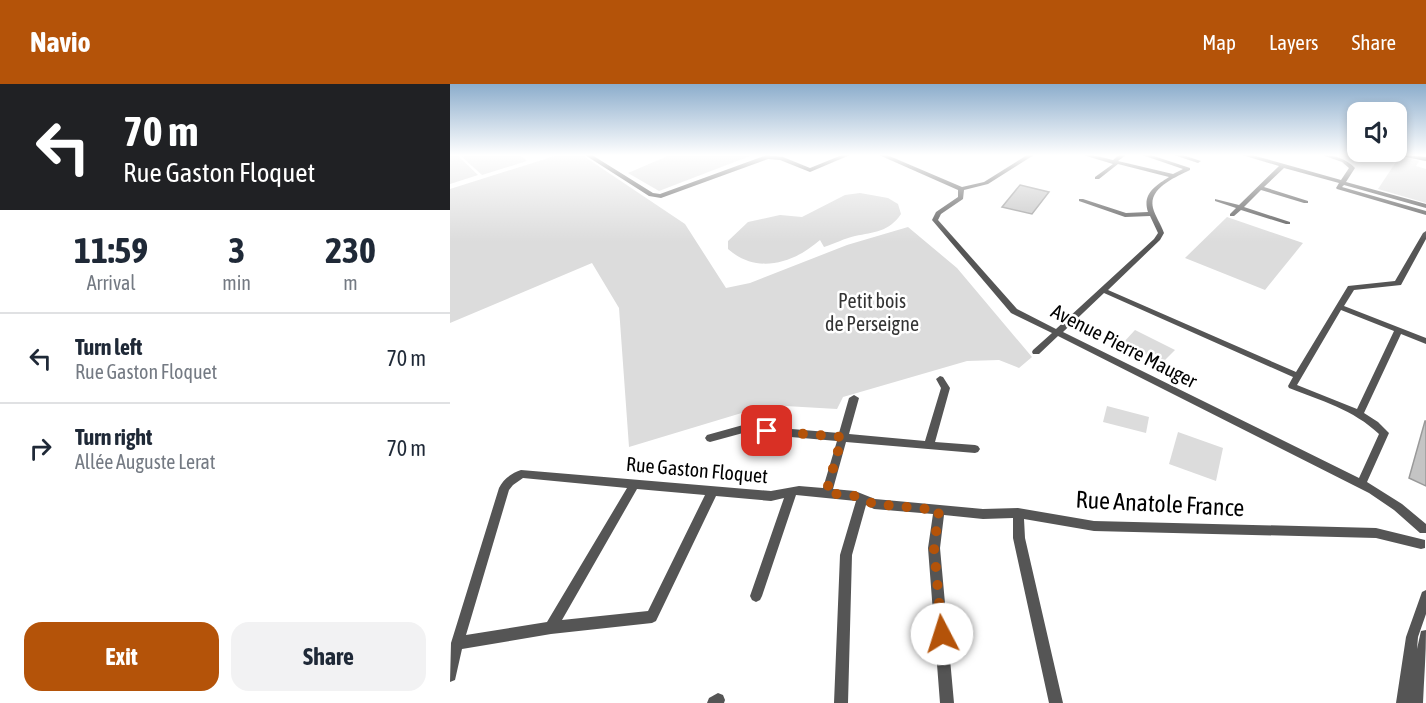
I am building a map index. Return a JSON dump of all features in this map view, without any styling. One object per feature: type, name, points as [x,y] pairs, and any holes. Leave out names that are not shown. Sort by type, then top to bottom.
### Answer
[{"type":"street","points":[[633,184],[651,195],[661,196],[692,184]]},
{"type":"street","points":[[949,184],[961,189],[982,184]]},
{"type":"street","points":[[1035,352],[1157,240],[1161,233],[1149,203],[1150,197],[1164,184]]},
{"type":"street","points":[[1232,215],[1264,184]]},
{"type":"street","points":[[1341,184],[1339,188],[1426,213]]},
{"type":"street","points":[[1349,184],[1426,206]]},
{"type":"street","points":[[1260,188],[1306,202]]},
{"type":"street","name":"Avenue Pierre Mauger","points":[[961,189],[961,198],[935,217],[937,225],[1007,306],[1361,485],[1398,507],[1425,529]]},
{"type":"street","points":[[1081,200],[1125,215],[1153,214]]},
{"type":"street","points":[[1217,200],[1288,223]]},
{"type":"street","points":[[1361,485],[1384,433],[1377,425],[1359,414],[1292,386],[1351,288],[1398,284],[1426,233]]},
{"type":"street","points":[[1102,290],[1298,376]]},
{"type":"street","points":[[1340,307],[1426,340]]},
{"type":"street","points":[[1359,414],[1399,330]]},
{"type":"street","points":[[929,445],[946,388],[940,379]]},
{"type":"street","points":[[826,493],[854,398]]},
{"type":"street","points":[[710,438],[744,429],[975,449]]},
{"type":"street","name":"Rue Gaston Floquet","points":[[457,643],[504,489],[515,477],[532,473],[771,496],[792,491],[826,493],[862,499],[874,504],[983,514],[1018,513]]},
{"type":"street","points":[[551,628],[635,483]]},
{"type":"street","points":[[450,675],[457,643],[551,628],[652,617],[713,490]]},
{"type":"street","points":[[756,596],[792,491]]},
{"type":"street","points":[[841,703],[846,555],[862,499]]},
{"type":"street","points":[[939,510],[934,548],[947,703]]},
{"type":"street","points":[[1018,513],[1019,538],[1056,703]]},
{"type":"street","name":"Rue Anatole France","points":[[1018,513],[1094,526],[1376,532],[1424,547]]},
{"type":"street","points":[[1424,547],[1419,538],[1425,529]]},
{"type":"street","points":[[1403,703],[1412,637],[1426,596]]},
{"type":"street","points":[[1416,703],[1417,680],[1426,636]]},
{"type":"green space","name":"Petit bois de Perseigne","points":[[466,184],[625,184],[685,224],[726,288],[750,283],[847,245],[908,227],[957,268],[1032,357],[1019,368],[999,360],[967,361],[843,397],[837,409],[768,405],[629,447],[619,308],[592,263],[450,323],[450,189]]},
{"type":"green space","points":[[647,184],[677,184],[659,191]]},
{"type":"green space","points":[[1381,184],[1426,184],[1426,203],[1378,189]]},
{"type":"green space","points":[[860,193],[888,198],[898,204],[901,214],[881,230],[851,237],[824,247],[820,240],[799,255],[775,263],[751,262],[728,249],[728,241],[748,222],[780,215],[802,217],[845,195]]},
{"type":"green space","points":[[1227,217],[1303,243],[1265,290],[1185,258]]},
{"type":"green space","points":[[1135,330],[1175,350],[1162,363],[1123,343]]},
{"type":"green space","points":[[1107,406],[1149,417],[1146,433],[1103,422]]},
{"type":"green space","points":[[1178,432],[1223,448],[1216,481],[1169,464]]},
{"type":"building","points":[[1020,185],[1049,192],[1032,214],[1002,207]]},
{"type":"building","points":[[1426,421],[1426,486],[1409,478]]},
{"type":"route","points":[[767,431],[842,437],[826,493],[855,496],[874,504],[939,510],[934,548],[942,634]]}]
